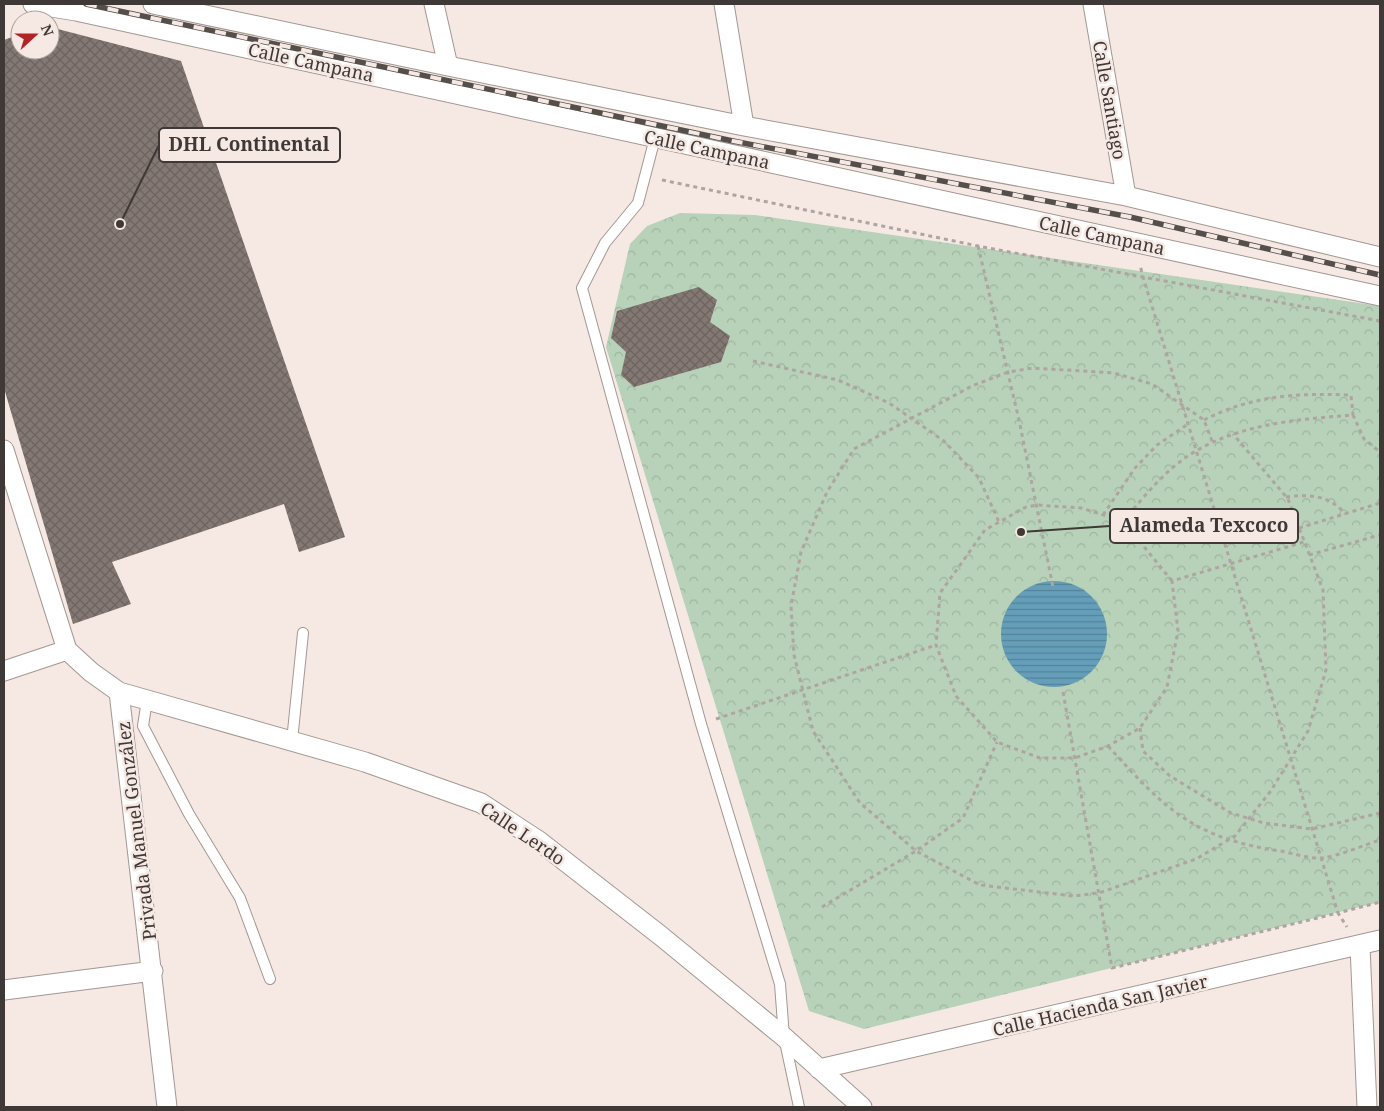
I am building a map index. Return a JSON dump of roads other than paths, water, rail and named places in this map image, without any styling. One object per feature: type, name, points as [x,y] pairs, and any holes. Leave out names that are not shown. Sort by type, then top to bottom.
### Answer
[{"type":"street","name":"Calle Campana","points":[[33,4],[104,17],[1380,296]]},
{"type":"street","name":"Calle Campana","points":[[153,4],[744,126],[1126,196],[1380,256]]},
{"type":"street","points":[[434,4],[448,66]]},
{"type":"street","points":[[724,4],[744,126]]},
{"type":"street","name":"Calle Santiago","points":[[1093,4],[1126,196]]},
{"type":"street","points":[[4,450],[7,469],[67,650],[4,672]]},
{"type":"street","name":"Calle Lerdo","points":[[67,650],[91,672],[119,692],[292,741],[408,777],[481,803],[540,841],[661,936],[784,1038],[862,1107]]},
{"type":"street","name":"Privada Manuel González","points":[[119,692],[153,971],[167,1107]]},
{"type":"street","name":"Calle Hacienda San Javier","points":[[819,1068],[1380,940]]},
{"type":"street","points":[[1360,946],[1367,1107]]},
{"type":"street","points":[[4,990],[153,971]]},
{"type":"lane","points":[[655,138],[638,203],[604,243],[582,288],[701,724],[780,984],[784,1038],[799,1107]]},
{"type":"lane","points":[[292,741],[303,633]]},
{"type":"lane","points":[[147,700],[143,726],[189,814],[240,898],[270,979]]},
{"type":"water","points":[[1054,581],[1074,585],[1092,596],[1103,614],[1107,634],[1103,654],[1092,672],[1074,683],[1054,687],[1034,683],[1016,672],[1005,654],[1001,634],[1005,614],[1016,596],[1034,585]]},
{"type":"railway","points":[[86,4],[733,141],[1130,217],[1380,275]]},
{"type":"place","name":"DHL Continental","points":[[120,224]]},
{"type":"place","name":"Alameda Texcoco","points":[[1021,532]]}]
